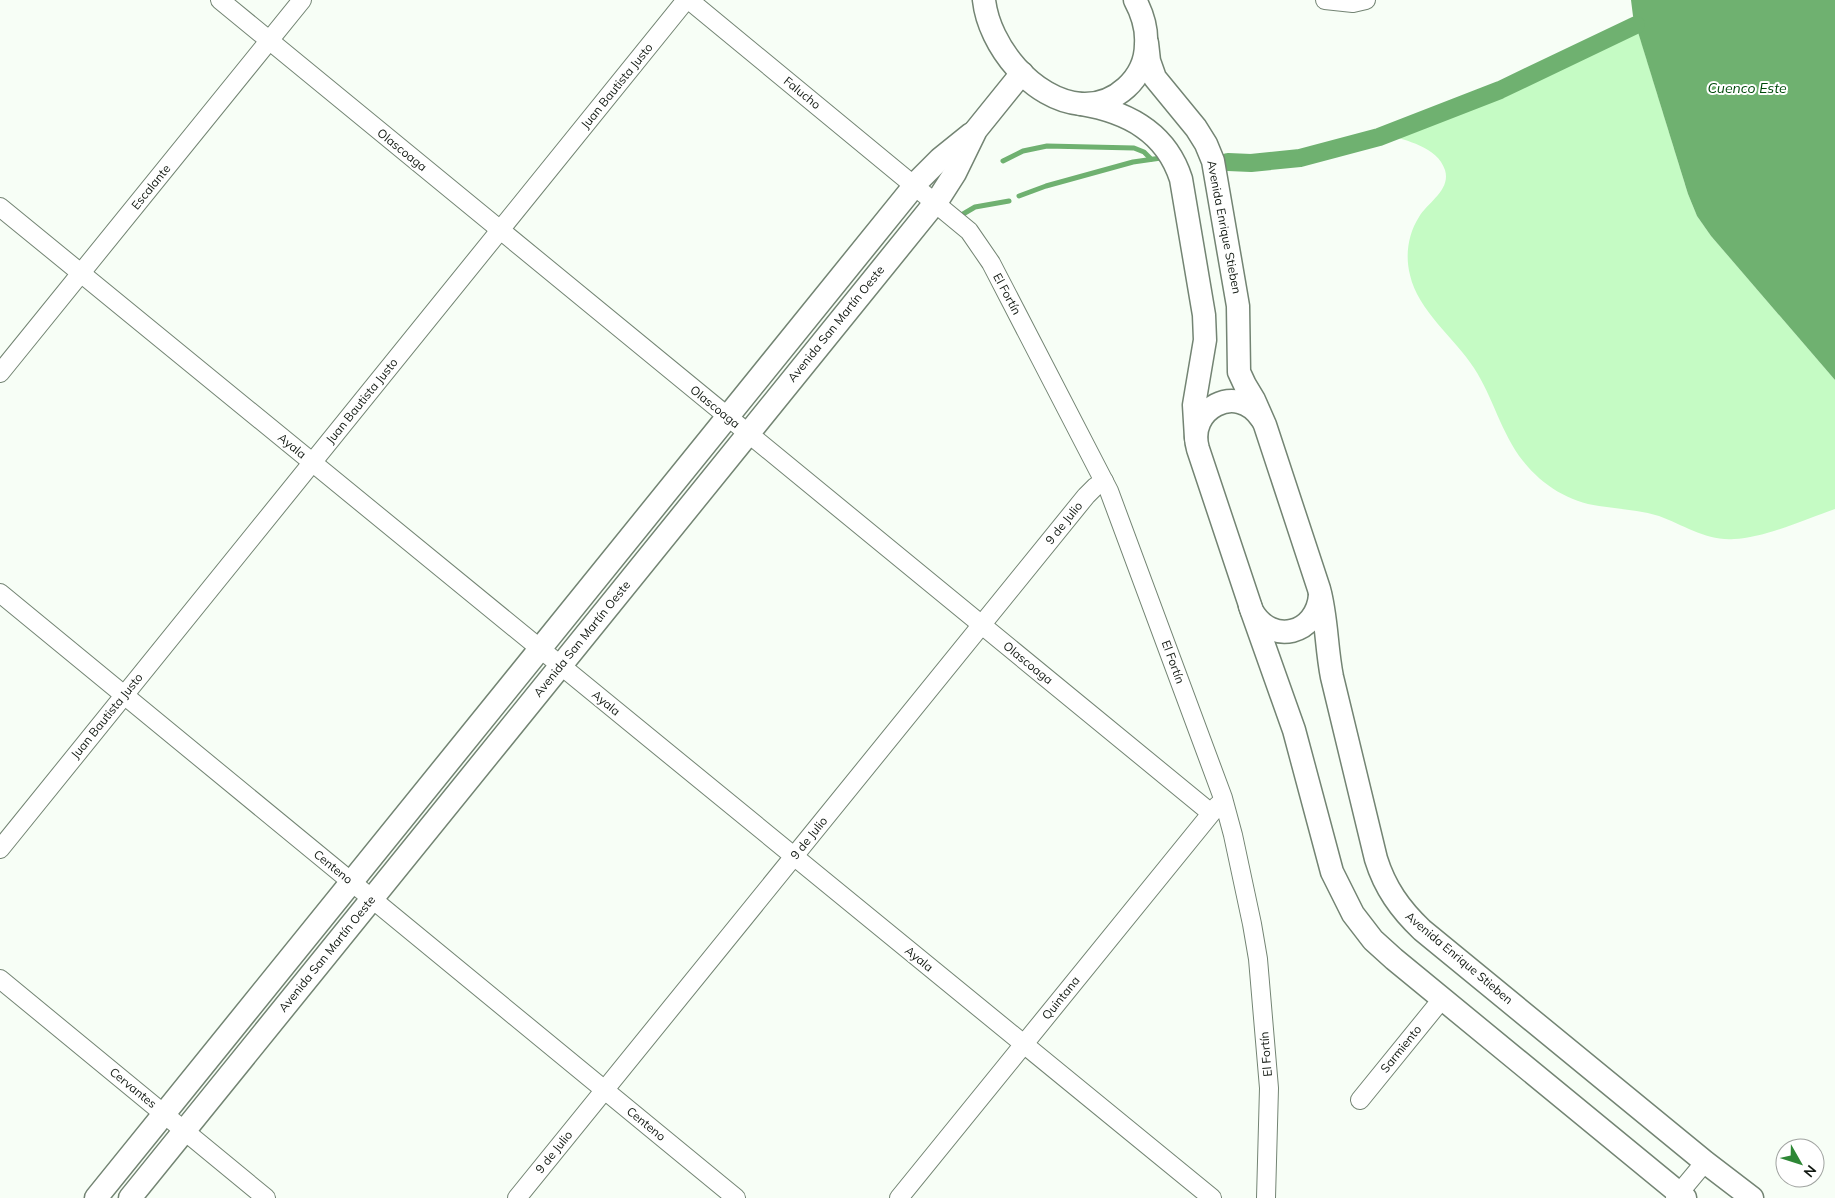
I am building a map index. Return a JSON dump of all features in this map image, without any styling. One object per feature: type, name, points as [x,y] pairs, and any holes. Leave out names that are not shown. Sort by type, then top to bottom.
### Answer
[{"type":"main road","points":[[984,0],[992,34],[1004,53],[1022,73],[1050,94],[1065,100],[1104,108],[1125,116],[1160,140],[1177,169],[1204,308],[1204,340],[1194,405],[1196,438]]},
{"type":"main road","name":"Avenida Enrique Stieben","points":[[1135,0],[1144,26],[1149,61],[1156,78],[1196,128],[1206,144],[1215,170],[1238,306],[1240,372],[1244,385],[1254,400],[1265,425],[1319,589],[1324,610],[1328,660],[1376,859],[1385,882],[1405,914],[1426,933],[1752,1198]]},
{"type":"main road","points":[[1081,104],[1106,101],[1126,88],[1141,67],[1144,60],[1146,43]]},
{"type":"main road","name":"Avenida San Martín Oeste","points":[[96,1198],[914,186],[934,164],[976,130],[1022,73]]},
{"type":"main road","name":"Avenida San Martín Oeste","points":[[130,1198],[935,202],[955,173],[976,130]]},
{"type":"main road","points":[[1187,214],[1222,208]]},
{"type":"main road","name":"Avenida Enrique Stieben","points":[[1265,425],[1260,415],[1252,408],[1236,401],[1225,402],[1209,409],[1202,417],[1197,427],[1196,438],[1250,606],[1293,724],[1326,857],[1338,886],[1353,914],[1373,940],[1394,959],[1680,1196]]},
{"type":"main road","name":"Avenida Enrique Stieben","points":[[1250,606],[1259,621],[1268,628],[1280,632],[1292,631],[1304,626],[1316,613],[1320,601],[1319,589]]},
{"type":"street","name":"Olascoaga","points":[[220,0],[1211,813]]},
{"type":"street","name":"Escalante","points":[[0,373],[302,0]]},
{"type":"street","name":"Falucho","points":[[688,0],[914,186]]},
{"type":"street","name":"Juan Bautista Justo","points":[[0,849],[688,0]]},
{"type":"street","points":[[1325,0],[1353,3],[1366,0]]},
{"type":"street","name":"El Fortín","points":[[914,186],[969,232],[986,255],[1104,481],[1223,798],[1245,888],[1258,960],[1270,1094],[1266,1198]]},
{"type":"street","name":"Ayala","points":[[0,207],[1212,1198]]},
{"type":"street","name":"9 de Julio","points":[[517,1198],[1086,496],[1104,481]]},
{"type":"street","name":"Centeno","points":[[0,593],[736,1198]]},
{"type":"street","name":"Quintana","points":[[899,1198],[1223,798]]},
{"type":"street","name":"Cervantes","points":[[0,979],[266,1198]]},
{"type":"street","name":"Sarmiento","points":[[1360,1100],[1442,999]]},
{"type":"street","points":[[1680,1196],[1706,1162]]},
{"type":"shaded area","points":[[1636,25],[1688,194],[1697,216],[1711,236],[1835,380],[1835,509],[1785,527],[1746,538],[1714,538],[1659,516],[1577,501],[1547,485],[1530,470],[1515,450],[1481,379],[1466,357],[1428,312],[1414,288],[1408,268],[1408,253],[1412,231],[1423,211],[1442,190],[1445,184],[1445,170],[1441,162],[1428,150],[1386,134],[1500,90]]},
{"type":"water","name":"Cuenco Este","points":[[1631,0],[1835,0],[1835,380],[1711,236],[1697,216],[1688,194],[1633,16]]},
{"type":"waterway","points":[[1228,162],[1251,163],[1300,158],[1379,137],[1500,90],[1636,25]]},
{"type":"waterway","points":[[1003,161],[1023,151],[1047,146],[1134,148],[1144,152],[1151,159]]},
{"type":"waterway","points":[[1019,196],[1046,186],[1133,162],[1161,158]]},
{"type":"waterway","points":[[958,217],[975,207],[1009,201]]}]
